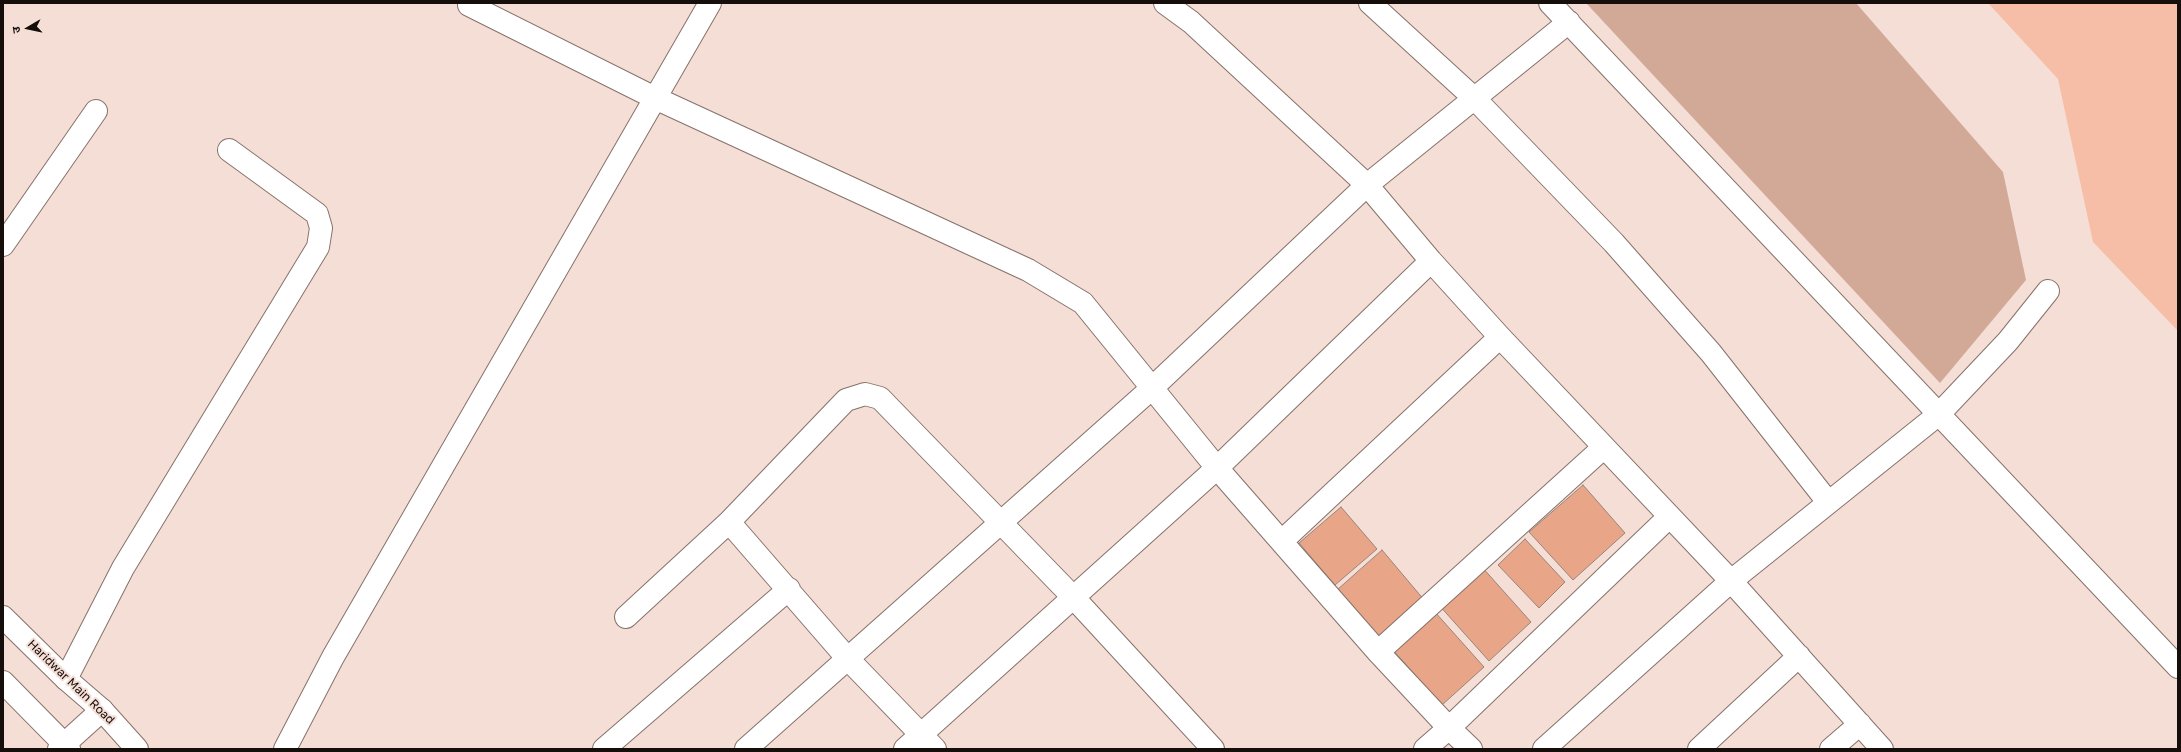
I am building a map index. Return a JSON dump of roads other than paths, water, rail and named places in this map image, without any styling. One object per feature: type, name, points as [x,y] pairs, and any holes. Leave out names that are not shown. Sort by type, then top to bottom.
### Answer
[{"type":"street","points":[[285,749],[334,657],[710,3]]},
{"type":"street","points":[[1165,3],[1191,22],[1367,185],[1431,261],[1500,337],[1603,448],[1731,581],[1882,749]]},
{"type":"street","points":[[1370,3],[1475,99],[1614,243],[1712,353],[1828,502]]},
{"type":"street","points":[[1550,3],[2178,667]]},
{"type":"street","points":[[468,5],[655,98],[1028,270],[1083,303],[1116,342],[1151,389],[1217,468],[1378,652],[1449,728],[1471,749]]},
{"type":"street","points":[[746,749],[1151,389],[1367,185],[1569,22]]},
{"type":"street","points":[[3,245],[96,112]]},
{"type":"street","points":[[66,679],[123,568],[318,247],[322,228],[317,214],[229,150]]},
{"type":"street","points":[[905,749],[928,741],[1074,598],[1217,468],[1431,261]]},
{"type":"street","points":[[1544,749],[1731,581],[1939,414],[2008,341],[2048,291]]},
{"type":"street","points":[[1282,541],[1500,337]]},
{"type":"street","points":[[626,617],[729,522],[846,400],[865,394],[880,398],[1074,598],[1212,749]]},
{"type":"street","points":[[1378,652],[1603,448]]},
{"type":"street","points":[[1425,749],[1449,728],[1669,517]]},
{"type":"street","points":[[729,522],[848,659],[928,741]]},
{"type":"street","points":[[604,749],[789,590]]},
{"type":"street","name":"Haridwar Main Road","points":[[3,617],[66,679],[102,710],[137,749]]},
{"type":"street","points":[[1699,749],[1799,656]]},
{"type":"street","points":[[3,682],[64,747],[102,710]]},
{"type":"street","points":[[1831,749],[1860,724]]}]
